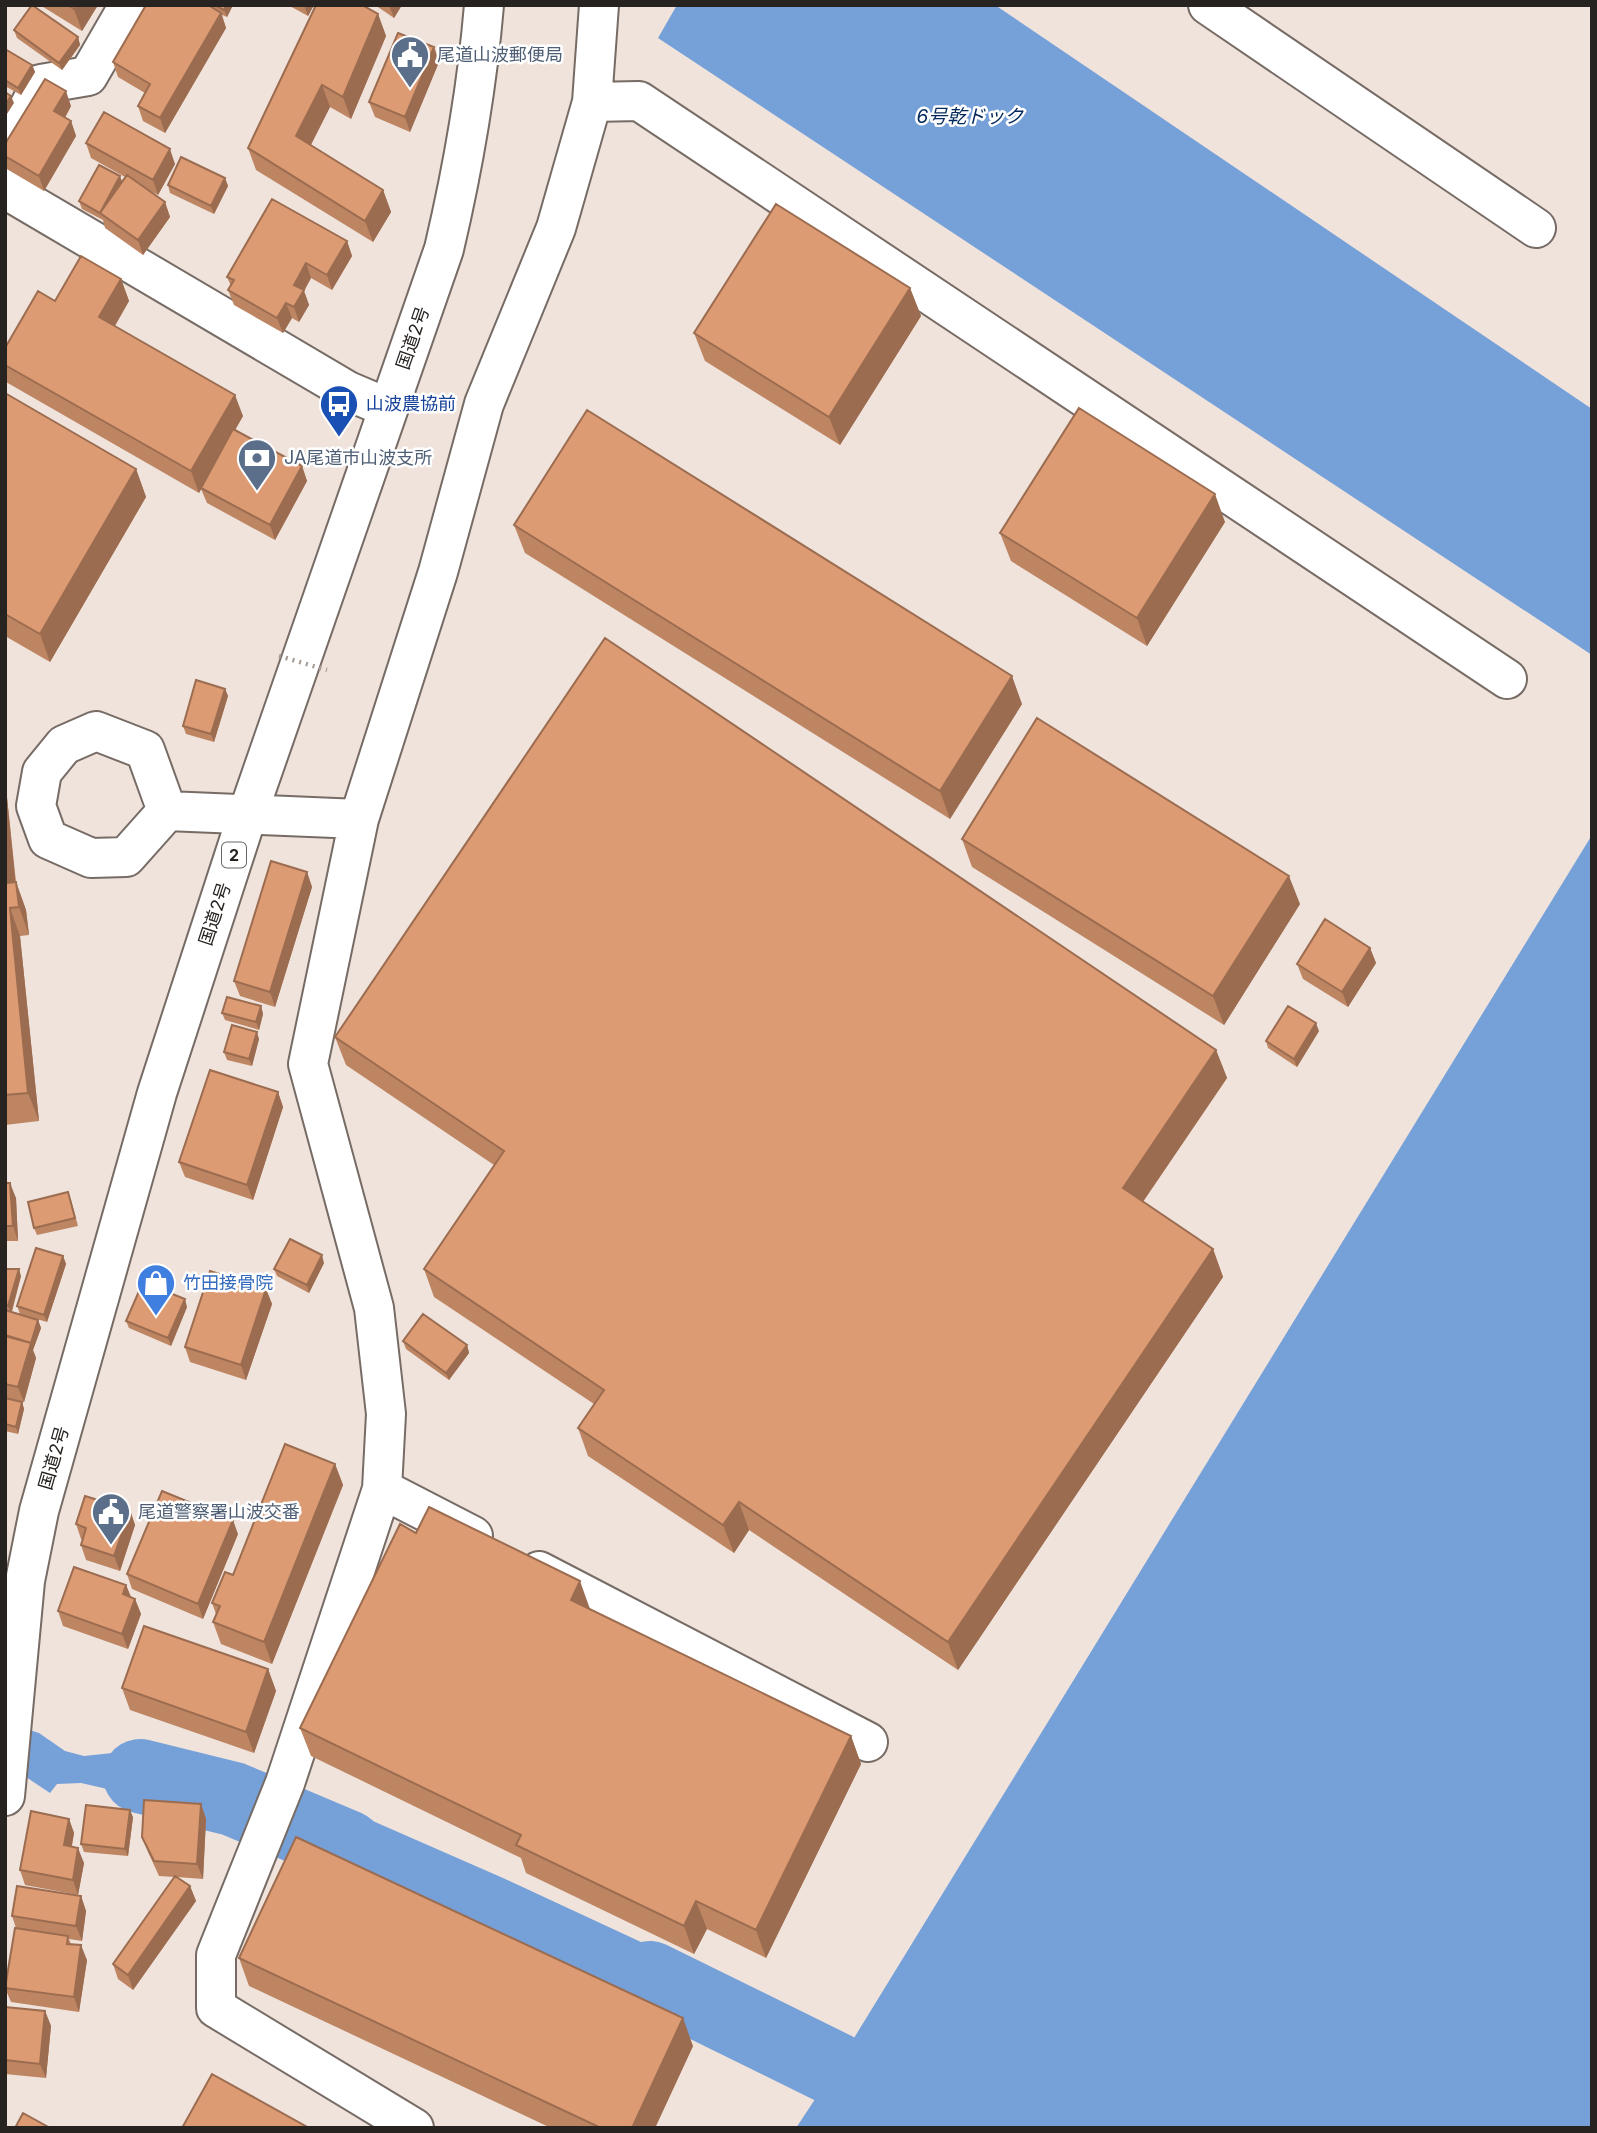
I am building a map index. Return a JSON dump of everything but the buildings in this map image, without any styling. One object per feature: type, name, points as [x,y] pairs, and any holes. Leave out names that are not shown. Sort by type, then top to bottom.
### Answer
[{"type":"main road","points":[[5,153],[41,84],[88,76],[129,5]]},
{"type":"main road","name":"国道2号","points":[[5,1796],[13,1713],[15,1580],[39,1511],[157,1093],[248,813],[444,249],[473,107],[484,5]]},
{"type":"main road","points":[[414,2128],[216,2008],[216,1955],[285,1783],[382,1489],[386,1413],[374,1308],[308,1063],[359,819],[438,572],[484,404],[556,228],[592,102],[599,5]]},
{"type":"main road","points":[[1208,5],[1536,228]]},
{"type":"main road","points":[[592,102],[639,101],[1507,679]]},
{"type":"main road","points":[[5,189],[348,391],[388,408]]},
{"type":"main road","points":[[167,811],[359,819]]},
{"type":"main road","points":[[382,1489],[868,1742]]},
{"type":"path","points":[[279,656],[327,670]]},
{"type":"water","name":"6号乾ドック","points":[[677,5],[995,5],[1592,409],[1592,655],[658,38]]},
{"type":"water","points":[[1592,835],[1592,2128],[796,2128],[835,2069]]},
{"type":"water","points":[[5,1722],[39,1733],[65,1751],[84,1756],[122,1752],[169,1757],[246,1777],[230,1817],[81,1783],[57,1784],[50,1793],[5,1763]]},
{"type":"water","points":[[302,1790],[503,1878],[753,1994],[727,2050],[492,1932],[284,1839]]},
{"type":"waterway","points":[[140,1776],[233,1799],[347,1847]]},
{"type":"waterway","points":[[650,1978],[835,2069]]},
{"type":"place","name":"尾道山波郵便局","points":[[410,89]]},
{"type":"place","name":"山波農協前","points":[[339,438]]},
{"type":"place","name":"JA尾道市山波支所","points":[[257,492]]},
{"type":"place","name":"竹田接骨院","points":[[156,1317]]},
{"type":"place","name":"尾道警察署山波交番","points":[[111,1546]]}]
